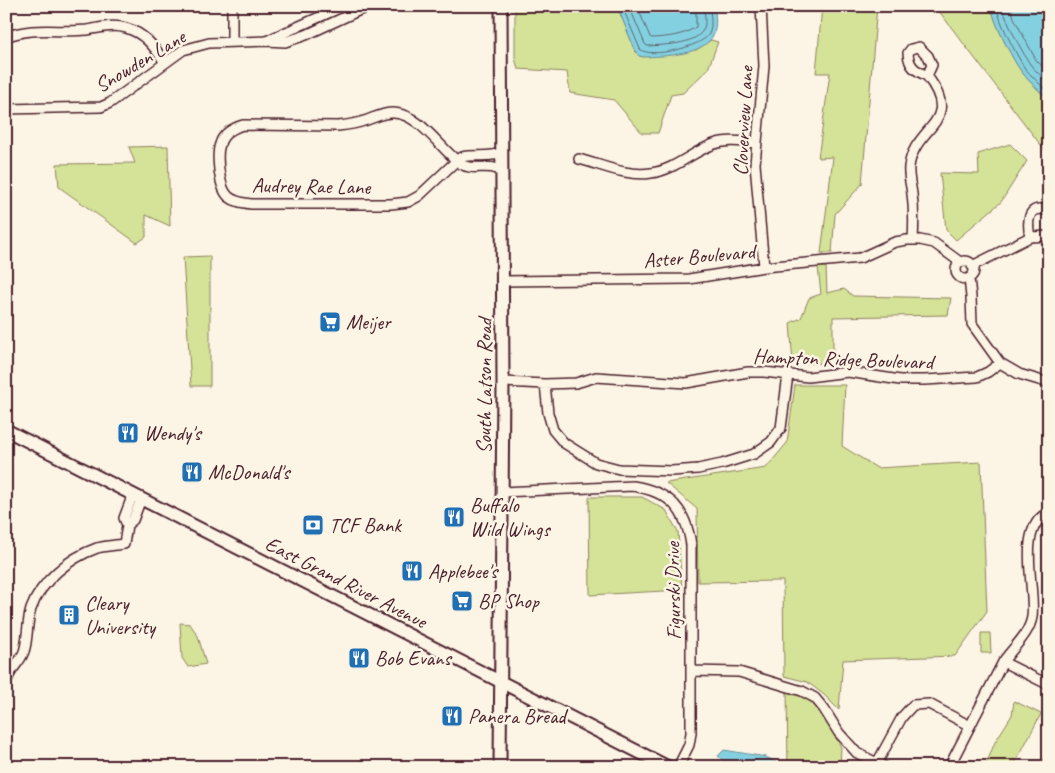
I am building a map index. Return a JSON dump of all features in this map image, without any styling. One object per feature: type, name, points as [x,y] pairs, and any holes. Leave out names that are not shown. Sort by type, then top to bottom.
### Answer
[{"type":"main road","name":"South Latson Road","points":[[500,767],[503,382],[501,6]]},
{"type":"main road","name":"East Grand River Avenue","points":[[6,430],[668,767]]},
{"type":"street","points":[[232,6],[232,42]]},
{"type":"street","name":"Snowden Lane","points":[[326,20],[344,6]]},
{"type":"street","name":"Snowden Lane","points":[[6,109],[101,107],[110,103],[184,50],[195,46],[266,40],[375,6]]},
{"type":"street","name":"Cloverview Lane","points":[[761,6],[764,66],[755,170],[764,267]]},
{"type":"street","points":[[6,37],[30,30],[86,30],[106,26],[125,27],[142,35],[156,48],[165,63]]},
{"type":"street","points":[[914,240],[912,195],[908,173],[909,164],[914,150],[938,116],[942,105],[938,91],[927,76]]},
{"type":"street","name":"Audrey Rae Lane","points":[[456,159],[419,196],[408,202],[391,204],[251,204],[238,202],[227,196],[219,177],[219,145],[225,135],[243,125],[351,125],[383,114],[394,113],[405,116],[418,124],[456,159],[461,164],[471,167],[493,168],[502,172]]},
{"type":"street","points":[[579,159],[628,173],[649,174],[672,167],[715,144],[733,141],[757,143]]},
{"type":"street","points":[[456,159],[463,156],[491,156],[502,152]]},
{"type":"street","points":[[1030,237],[1028,220],[1030,214],[1042,209],[1049,211]]},
{"type":"street","points":[[972,266],[1030,237],[1049,236]]},
{"type":"street","name":"Aster Boulevard","points":[[502,281],[689,279],[764,267],[860,258],[895,242],[914,240],[934,243],[960,262]]},
{"type":"street","points":[[967,261],[972,266],[973,273],[968,278],[962,278],[957,274],[956,268],[960,262],[967,261]]},
{"type":"street","points":[[968,278],[972,324],[1000,363],[1019,374],[1048,380]]},
{"type":"street","name":"Hampton Ridge Boulevard","points":[[503,382],[576,383],[596,377],[686,384],[748,372],[775,372],[808,377],[848,372],[900,380],[962,378],[977,377],[1000,363]]},
{"type":"street","points":[[545,384],[548,413],[553,430],[564,443],[596,463],[619,469],[672,470],[698,469],[722,464],[754,454],[771,442],[781,428],[788,375]]},
{"type":"street","name":"Figurski Drive","points":[[502,492],[633,486],[654,491],[672,501],[682,514],[689,528],[691,545],[691,733],[689,744],[678,767]]},
{"type":"street","points":[[6,685],[10,674],[21,660],[26,647],[27,627],[32,608],[46,583],[59,570],[89,552],[98,548],[124,544],[127,525],[133,520],[137,496]]},
{"type":"street","points":[[949,767],[1003,662],[1027,632],[1032,616],[1030,542],[1032,530],[1041,516],[1049,512]]},
{"type":"street","points":[[1003,662],[1049,685]]},
{"type":"street","points":[[691,671],[739,672],[802,691],[815,698],[839,733],[857,753],[881,765],[902,717],[913,705],[928,704],[970,726]]},
{"type":"street","points":[[1046,767],[1049,762]]},
{"type":"green space","points":[[515,6],[617,6],[636,52],[696,50],[711,40],[718,42],[708,69],[683,93],[671,95],[658,133],[642,133],[614,100],[570,93],[567,72],[518,69],[515,58]]},
{"type":"green space","points":[[822,6],[877,6],[862,184],[835,214],[832,253],[821,253],[833,157],[818,158],[830,73],[816,73]]},
{"type":"green space","points":[[935,6],[992,6],[995,20],[1017,66],[1027,79],[1049,100],[1049,156]]},
{"type":"green space","points":[[1010,144],[1027,161],[1001,202],[956,240],[946,230],[940,173],[979,174],[978,154]]},
{"type":"green space","points":[[168,146],[170,226],[146,215],[146,237],[137,243],[59,187],[57,164],[135,163],[129,147]]},
{"type":"green space","points":[[210,256],[210,386],[191,386],[183,257]]},
{"type":"green space","points":[[818,267],[826,267],[827,293],[844,289],[853,296],[951,298],[948,315],[833,317],[833,354],[825,363],[793,364],[790,323],[801,318],[809,298],[821,294]]},
{"type":"green space","points":[[795,385],[845,385],[842,446],[877,468],[981,462],[987,611],[955,656],[843,660],[839,710],[823,694],[807,682],[784,676],[783,581],[698,582],[697,509],[666,483],[766,468],[787,443]]},
{"type":"green space","points":[[589,497],[642,497],[666,510],[678,532],[682,590],[590,595]]},
{"type":"green space","points":[[180,623],[190,624],[198,636],[206,664],[188,667],[182,658]]},
{"type":"green space","points":[[981,633],[990,633],[991,653],[981,653]]},
{"type":"green space","points":[[787,692],[806,698],[821,710],[841,747],[840,767],[788,767]]},
{"type":"green space","points":[[1014,701],[1041,714],[1013,767],[985,767],[995,742],[1012,715]]},
{"type":"water","points":[[617,6],[715,6],[715,30],[709,41],[693,50],[672,55],[643,57],[639,56],[636,52]]},
{"type":"water","points":[[992,6],[1049,6],[1049,100],[1027,79],[1017,66],[995,20]]},
{"type":"water","points":[[724,750],[766,757],[778,763],[780,767],[739,767],[724,761],[718,756]]},
{"type":"place","name":"Meijer","points":[[330,322]]},
{"type":"place","name":"Wendy's","points":[[128,433]]},
{"type":"place","name":"McDonald's","points":[[192,472]]},
{"type":"place","name":"Buffalo Wild Wings","points":[[454,517]]},
{"type":"place","name":"TCF Bank","points":[[313,525]]},
{"type":"place","name":"Applebee's","points":[[412,571]]},
{"type":"place","name":"BP Shop","points":[[462,601]]},
{"type":"place","name":"Cleary University","points":[[69,615]]},
{"type":"place","name":"Bob Evans","points":[[359,658]]},
{"type":"place","name":"Panera Bread","points":[[452,716]]}]
